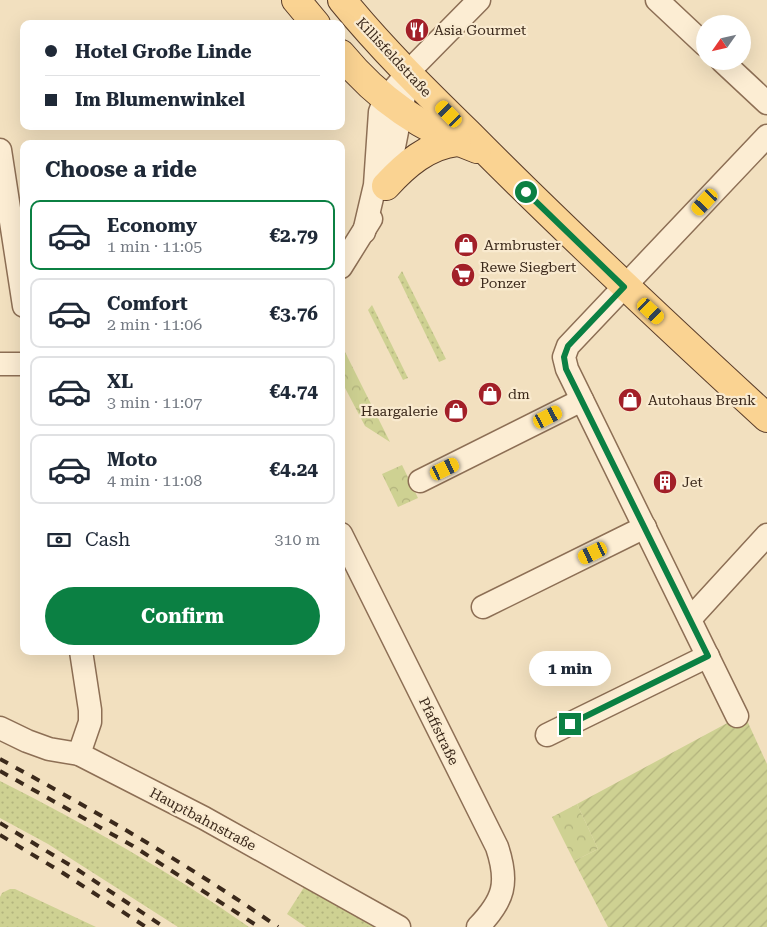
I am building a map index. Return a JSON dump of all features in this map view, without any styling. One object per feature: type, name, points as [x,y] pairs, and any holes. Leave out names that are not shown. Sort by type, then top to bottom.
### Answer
[{"type":"main road","points":[[296,0],[313,20]]},
{"type":"main road","name":"Killisfeldstraße","points":[[342,0],[370,34],[408,73],[624,287],[767,418]]},
{"type":"main road","name":"Killisfeldstraße","points":[[345,59],[364,80],[393,105],[436,132],[490,155]]},
{"type":"main road","points":[[386,186],[413,161],[442,145],[458,142]]},
{"type":"street","points":[[345,261],[364,232],[386,186],[393,105],[408,73],[479,0]]},
{"type":"street","points":[[658,0],[696,36]]},
{"type":"street","points":[[731,70],[767,104]]},
{"type":"street","points":[[364,232],[375,185],[380,112],[393,105]]},
{"type":"street","points":[[737,716],[566,369],[564,357],[568,346],[767,136]]},
{"type":"street","points":[[0,150],[20,280]]},
{"type":"street","points":[[0,364],[20,364]]},
{"type":"street","points":[[420,481],[582,400]]},
{"type":"street","points":[[483,607],[644,528]]},
{"type":"street","points":[[690,619],[767,535]]},
{"type":"street","name":"Pfaffstraße","points":[[345,542],[497,847],[504,881],[499,900],[492,912],[478,927]]},
{"type":"street","points":[[80,754],[90,722],[82,655]]},
{"type":"street","points":[[547,735],[708,656]]},
{"type":"street","name":"Hauptbahnstraße","points":[[0,728],[50,749],[80,754],[204,818],[399,927]]},
{"type":"green space","points":[[402,271],[446,359],[439,362],[398,277]]},
{"type":"green space","points":[[372,305],[408,378],[403,380],[368,310]]},
{"type":"green space","points":[[345,352],[390,442],[365,426],[345,388]]},
{"type":"green space","points":[[402,465],[418,498],[398,507],[382,474]]},
{"type":"green space","points":[[744,714],[767,764],[767,927],[608,927],[574,861],[598,849],[577,804]]},
{"type":"green space","points":[[0,781],[64,814],[127,850],[189,887],[249,927],[178,927],[48,844],[0,818]]},
{"type":"green space","points":[[577,804],[598,849],[574,861],[552,817]]},
{"type":"green space","points":[[308,881],[379,927],[306,927],[287,914]]},
{"type":"green space","points":[[15,889],[96,927],[0,927],[0,897],[2,893]]},
{"type":"railway","points":[[0,759],[141,839],[278,927]]},
{"type":"railway","points":[[0,771],[133,846],[259,927]]},
{"type":"railway","points":[[0,823],[78,870],[164,927]]},
{"type":"railway","points":[[0,835],[146,927]]},
{"type":"place","name":"Asia Gourmet","points":[[417,30]]},
{"type":"place","name":"Armbruster","points":[[466,245]]},
{"type":"place","name":"Rewe Siegbert Ponzer","points":[[463,275]]},
{"type":"place","name":"dm","points":[[490,394]]},
{"type":"place","name":"Autohaus Brenk","points":[[630,400]]},
{"type":"place","name":"Haargalerie","points":[[456,411]]},
{"type":"place","name":"Jet","points":[[665,482]]},
{"type":"route","points":[[526,192],[624,287],[568,346],[564,357],[566,369],[708,656],[570,724]]}]
